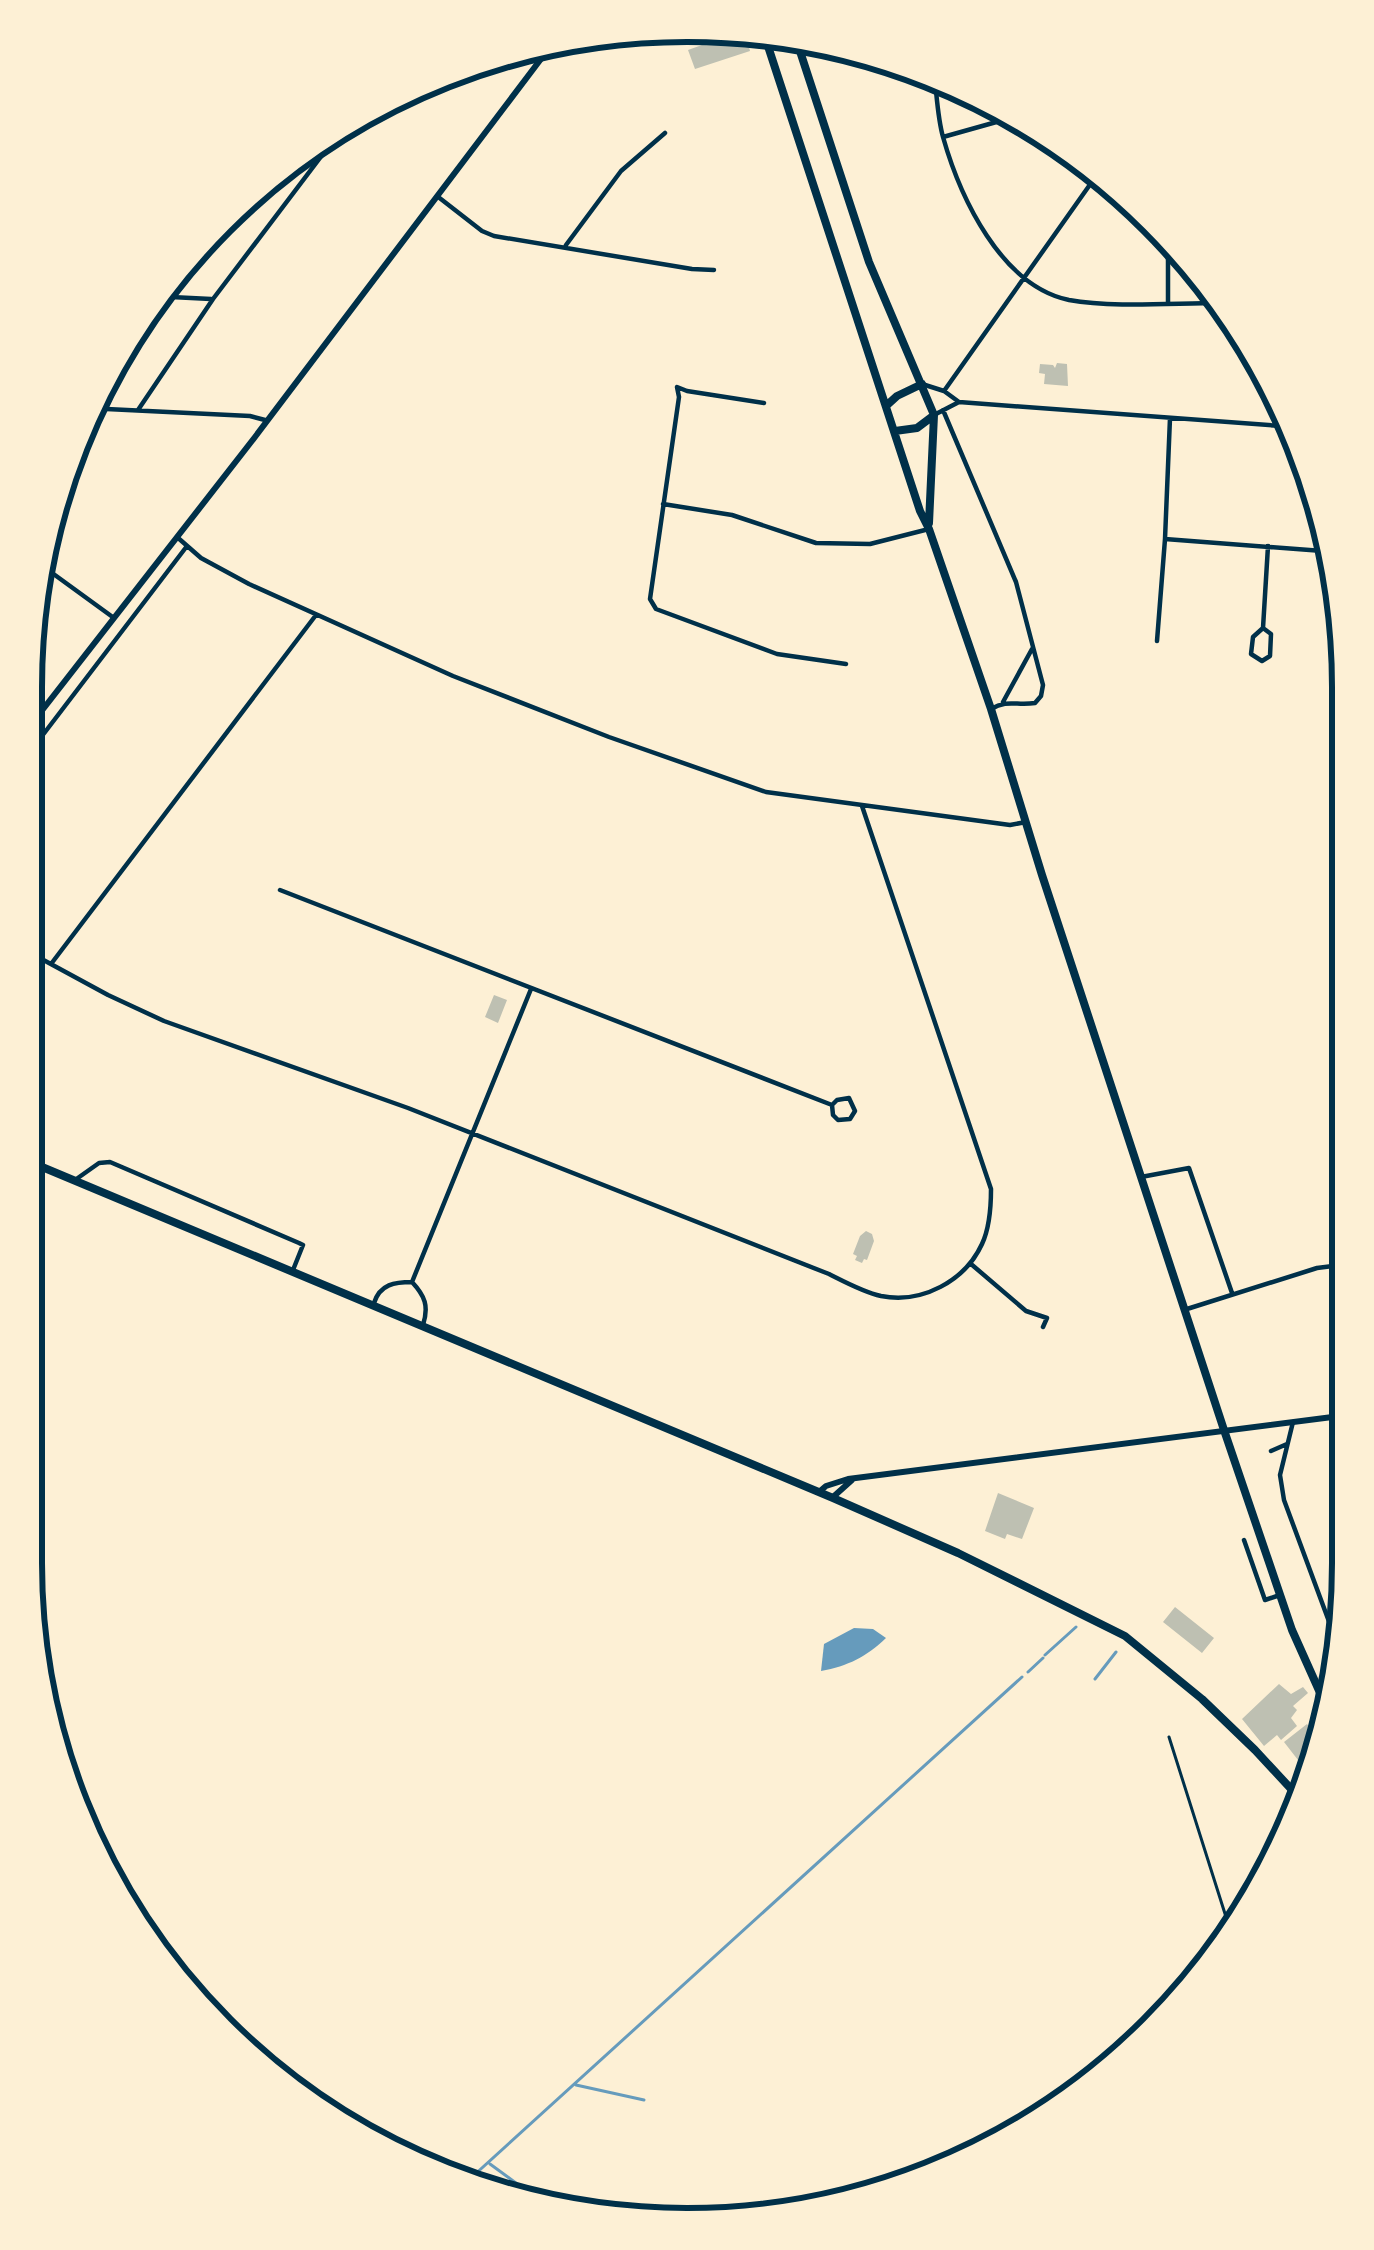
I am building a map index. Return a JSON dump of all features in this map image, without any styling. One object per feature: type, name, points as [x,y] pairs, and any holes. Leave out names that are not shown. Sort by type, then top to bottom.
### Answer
[{"type":"main road","points":[[768,48],[920,511],[1028,821],[1224,1430],[1292,1630],[1320,1691]]},
{"type":"main road","points":[[800,52],[869,262],[939,412],[929,529]]},
{"type":"main road","points":[[886,406],[922,384]]},
{"type":"main road","points":[[895,431],[917,428],[939,412]]},
{"type":"main road","points":[[42,1167],[819,1492],[958,1553],[1125,1636],[1202,1699],[1291,1789]]},
{"type":"street","points":[[42,710],[541,59]]},
{"type":"street","points":[[937,92],[943,137],[984,231],[1001,257],[1024,277],[1069,299],[1205,303]]},
{"type":"street","points":[[943,137],[997,122]]},
{"type":"street","points":[[564,247],[621,171],[664,133]]},
{"type":"street","points":[[138,410],[316,160]]},
{"type":"street","points":[[944,391],[1091,184]]},
{"type":"street","points":[[436,196],[494,236],[714,270]]},
{"type":"street","points":[[1168,258],[1168,303]]},
{"type":"street","points":[[173,297],[213,299]]},
{"type":"street","points":[[922,384],[944,391],[959,403]]},
{"type":"street","points":[[764,403],[687,391],[679,397],[650,599],[656,610],[777,654],[846,664]]},
{"type":"street","points":[[1003,702],[1035,704],[1043,685],[1016,582],[939,412],[959,403],[1276,426]]},
{"type":"street","points":[[106,409],[250,416],[266,421]]},
{"type":"street","points":[[1156,641],[1170,418]]},
{"type":"street","points":[[663,504],[733,515],[816,543],[870,544],[929,529]]},
{"type":"street","points":[[177,537],[201,558],[249,584],[453,676],[766,792],[1010,825],[1028,821]]},
{"type":"street","points":[[1165,539],[1317,550]]},
{"type":"street","points":[[1263,628],[1270,634],[1272,649],[1262,661],[1252,654],[1253,637],[1263,628],[1268,545]]},
{"type":"street","points":[[42,736],[187,546]]},
{"type":"street","points":[[52,573],[114,618]]},
{"type":"street","points":[[51,964],[316,615]]},
{"type":"street","points":[[991,709],[1003,702],[1034,647]]},
{"type":"street","points":[[42,959],[164,1021],[474,1134],[881,1295],[903,1298],[946,1285],[971,1264],[985,1240],[991,1189],[862,806]]},
{"type":"street","points":[[280,890],[832,1105]]},
{"type":"street","points":[[412,1282],[532,989]]},
{"type":"street","points":[[75,1180],[99,1162],[110,1162],[303,1245],[292,1270]]},
{"type":"street","points":[[1141,1177],[1189,1168],[1232,1293]]},
{"type":"street","points":[[971,1264],[1026,1311],[1056,1319]]},
{"type":"street","points":[[1185,1310],[1332,1266]]},
{"type":"street","points":[[374,1306],[384,1287],[412,1282],[427,1306],[423,1326]]},
{"type":"street","points":[[1042,1327],[1047,1318]]},
{"type":"street","points":[[819,1492],[852,1480],[1332,1417]]},
{"type":"street","points":[[1293,1422],[1280,1475],[1284,1500],[1329,1622]]},
{"type":"street","points":[[1271,1450],[1287,1444]]},
{"type":"street","points":[[832,1498],[852,1480]]},
{"type":"street","points":[[1244,1540],[1265,1600],[1280,1595]]},
{"type":"street","points":[[1247,1551],[1263,1545]]},
{"type":"path","points":[[1169,1737],[1226,1917]]},
{"type":"water","points":[[854,1628],[873,1629],[886,1638],[856,1660],[821,1671],[824,1644]]},
{"type":"building","points":[[709,43],[748,45],[750,51],[695,69],[688,50]]},
{"type":"building","points":[[1057,363],[1067,364],[1068,386],[1044,384],[1040,364],[1055,368]]},
{"type":"building","points":[[494,995],[507,1000],[498,1023],[485,1017]]},
{"type":"building","points":[[866,1231],[874,1241],[862,1263],[853,1254]]},
{"type":"building","points":[[998,1493],[1034,1508],[1022,1539],[985,1531]]},
{"type":"building","points":[[1175,1607],[1214,1638],[1202,1653],[1163,1622]]},
{"type":"building","points":[[1279,1684],[1291,1694],[1303,1687],[1308,1693],[1293,1706],[1297,1710],[1291,1718],[1297,1726],[1281,1740],[1277,1735],[1264,1746],[1242,1719]]},
{"type":"building","points":[[1307,1724],[1311,1725],[1298,1760],[1284,1742]]},
{"type":"waterway","points":[[1045,1655],[1076,1627]]},
{"type":"waterway","points":[[1095,1679],[1116,1652]]},
{"type":"waterway","points":[[1028,1672],[1043,1658]]},
{"type":"waterway","points":[[477,2173],[1022,1677]]},
{"type":"waterway","points":[[576,2085],[644,2100]]},
{"type":"waterway","points":[[490,2164],[520,2186]]}]
